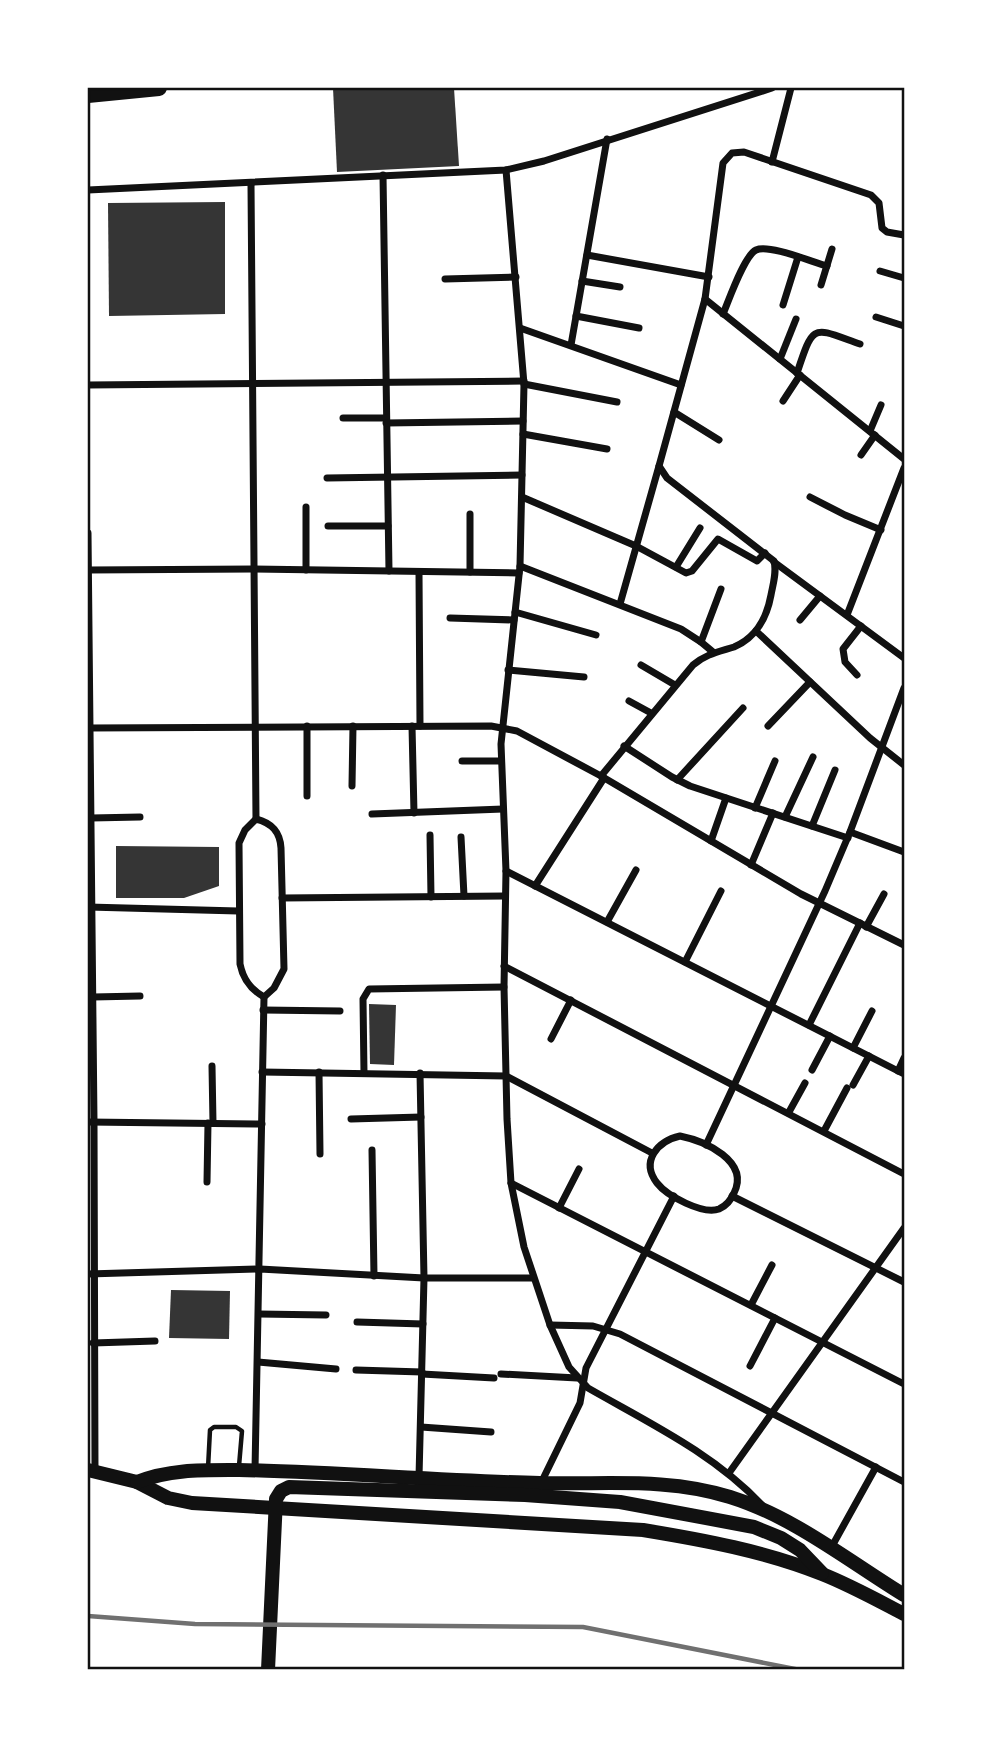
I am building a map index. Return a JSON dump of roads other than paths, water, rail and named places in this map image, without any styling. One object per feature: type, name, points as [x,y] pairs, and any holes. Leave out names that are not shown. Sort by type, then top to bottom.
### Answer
[{"type":"main road","points":[[88,95],[159,88]]},
{"type":"main road","points":[[137,1482],[167,1473],[255,1470],[541,1483],[638,1482],[681,1486],[729,1497],[767,1510],[905,1595]]},
{"type":"main road","points":[[91,1471],[137,1482],[157,1494],[192,1503],[643,1530],[703,1540],[761,1554],[822,1574],[905,1614]]},
{"type":"main road","points":[[268,1670],[275,1505],[281,1491],[289,1487],[525,1495],[620,1502],[754,1527],[781,1538],[800,1550],[822,1574]]},
{"type":"main road","points":[[761,1554],[776,1547],[781,1538],[779,1527],[767,1510]]},
{"type":"street","points":[[88,190],[506,170],[544,161],[772,88]]},
{"type":"street","points":[[772,162],[791,88]]},
{"type":"street","points":[[571,345],[607,139]]},
{"type":"street","points":[[620,604],[705,299],[722,167],[726,157],[732,153],[744,152],[871,195],[879,203],[882,228],[887,232],[905,235]]},
{"type":"street","points":[[506,170],[524,383],[520,569],[502,727],[501,761],[506,871],[506,1076],[511,1183],[516,1216],[533,1278],[550,1325],[569,1367],[577,1378],[583,1385],[702,1453],[729,1473],[767,1510]]},
{"type":"street","points":[[383,176],[389,571]]},
{"type":"street","points":[[251,184],[256,819],[245,830],[239,843],[239,911],[242,972],[250,987],[264,997]]},
{"type":"street","points":[[723,314],[752,253],[767,249],[827,266]]},
{"type":"street","points":[[821,285],[832,249]]},
{"type":"street","points":[[587,255],[709,277]]},
{"type":"street","points":[[783,306],[798,257]]},
{"type":"street","points":[[880,271],[905,278]]},
{"type":"street","points":[[445,279],[516,277]]},
{"type":"street","points":[[582,281],[620,286]]},
{"type":"street","points":[[705,299],[905,459]]},
{"type":"street","points":[[576,316],[639,328]]},
{"type":"street","points":[[876,317],[905,326]]},
{"type":"street","points":[[780,359],[796,319]]},
{"type":"street","points":[[520,328],[681,385]]},
{"type":"street","points":[[783,401],[799,374],[807,341],[816,332],[823,331],[860,344]]},
{"type":"street","points":[[88,385],[524,383],[617,402]]},
{"type":"street","points":[[862,455],[881,405]]},
{"type":"street","points":[[674,412],[719,440]]},
{"type":"street","points":[[343,418],[523,422]]},
{"type":"street","points":[[523,434],[607,449]]},
{"type":"street","points":[[659,466],[667,478],[905,658]]},
{"type":"street","points":[[847,615],[905,468]]},
{"type":"street","points":[[327,478],[522,475]]},
{"type":"street","points":[[810,496],[845,516],[881,530]]},
{"type":"street","points":[[522,497],[636,546],[690,573],[718,539],[755,561],[760,560],[765,553]]},
{"type":"street","points":[[306,507],[306,570]]},
{"type":"street","points":[[470,514],[470,572]]},
{"type":"street","points":[[328,526],[388,526]]},
{"type":"street","points":[[676,567],[699,528]]},
{"type":"street","points":[[88,533],[88,728],[93,997],[91,1471]]},
{"type":"street","points":[[535,886],[602,777],[675,685],[699,660],[713,652],[734,646],[756,631],[769,606],[776,570],[774,561]]},
{"type":"street","points":[[88,570],[470,572],[520,569],[620,604],[681,629],[713,652]]},
{"type":"street","points":[[414,813],[419,572]]},
{"type":"street","points":[[701,642],[721,589]]},
{"type":"street","points":[[800,620],[820,596]]},
{"type":"street","points":[[450,618],[514,616],[596,635]]},
{"type":"street","points":[[857,675],[845,662],[843,654],[845,645],[861,626]]},
{"type":"street","points":[[756,631],[881,748],[905,765]]},
{"type":"street","points":[[641,665],[675,685]]},
{"type":"street","points":[[508,670],[584,677]]},
{"type":"street","points":[[768,726],[810,682]]},
{"type":"street","points":[[706,1145],[820,904],[905,688]]},
{"type":"street","points":[[629,701],[651,713]]},
{"type":"street","points":[[677,780],[743,708]]},
{"type":"street","points":[[307,726],[307,796]]},
{"type":"street","points":[[352,786],[353,726]]},
{"type":"street","points":[[88,728],[502,727],[517,731],[602,777],[820,904],[905,945]]},
{"type":"street","points":[[624,746],[677,780],[755,808],[905,852]]},
{"type":"street","points":[[785,817],[813,757]]},
{"type":"street","points":[[462,761],[501,761]]},
{"type":"street","points":[[755,808],[775,761]]},
{"type":"street","points":[[812,826],[835,770]]},
{"type":"street","points":[[711,841],[726,798]]},
{"type":"street","points":[[372,814],[503,809]]},
{"type":"street","points":[[751,865],[772,813]]},
{"type":"street","points":[[91,818],[140,817]]},
{"type":"street","points":[[255,1470],[263,1010],[264,997],[274,988],[284,970],[280,840],[271,826],[256,819]]},
{"type":"street","points":[[430,835],[431,897]]},
{"type":"street","points":[[461,837],[464,896]]},
{"type":"street","points":[[607,922],[636,870]]},
{"type":"street","points":[[506,871],[901,1073],[905,1058]]},
{"type":"street","points":[[685,962],[721,891]]},
{"type":"street","points":[[808,1025],[863,925],[884,894]]},
{"type":"street","points":[[282,898],[505,896]]},
{"type":"street","points":[[90,907],[239,911]]},
{"type":"street","points":[[504,966],[905,1174]]},
{"type":"street","points":[[364,1073],[363,999],[369,989],[504,987]]},
{"type":"street","points":[[93,997],[140,996]]},
{"type":"street","points":[[551,1040],[571,1000]]},
{"type":"street","points":[[263,1010],[340,1011]]},
{"type":"street","points":[[853,1048],[872,1011]]},
{"type":"street","points":[[812,1070],[830,1036]]},
{"type":"street","points":[[824,1131],[869,1056]]},
{"type":"street","points":[[207,1182],[212,1066]]},
{"type":"street","points":[[262,1072],[506,1076],[652,1153]]},
{"type":"street","points":[[319,1072],[320,1154]]},
{"type":"street","points":[[419,1477],[424,1278],[420,1073]]},
{"type":"street","points":[[789,1112],[805,1083]]},
{"type":"street","points":[[351,1119],[421,1117]]},
{"type":"street","points":[[91,1122],[261,1124]]},
{"type":"street","points":[[680,1136],[706,1145],[724,1156],[736,1168],[737,1186],[725,1205],[707,1210],[695,1208],[663,1189],[653,1176],[650,1161],[652,1153],[668,1139],[680,1136]]},
{"type":"street","points":[[372,1150],[374,1276]]},
{"type":"street","points":[[559,1208],[579,1170]]},
{"type":"street","points":[[511,1183],[905,1384]]},
{"type":"street","points":[[541,1483],[580,1403],[586,1368],[674,1196]]},
{"type":"street","points":[[732,1196],[905,1282]]},
{"type":"street","points":[[729,1473],[905,1228]]},
{"type":"street","points":[[751,1305],[772,1265]]},
{"type":"street","points":[[91,1274],[260,1269],[424,1278],[533,1278]]},
{"type":"street","points":[[259,1314],[326,1315]]},
{"type":"street","points":[[750,1366],[775,1318]]},
{"type":"street","points":[[356,1322],[423,1324]]},
{"type":"street","points":[[550,1325],[606,1328],[905,1482]]},
{"type":"street","points":[[93,1343],[155,1341]]},
{"type":"street","points":[[258,1363],[336,1369]]},
{"type":"street","points":[[356,1370],[577,1378]]},
{"type":"street","points":[[421,1427],[491,1432]]},
{"type":"street","points":[[831,1549],[876,1468]]},
{"type":"lane","points":[[208,1470],[210,1430],[214,1427],[236,1427],[242,1431],[239,1470]]},
{"type":"railway","points":[[88,1616],[195,1624],[583,1627],[800,1670]]}]
